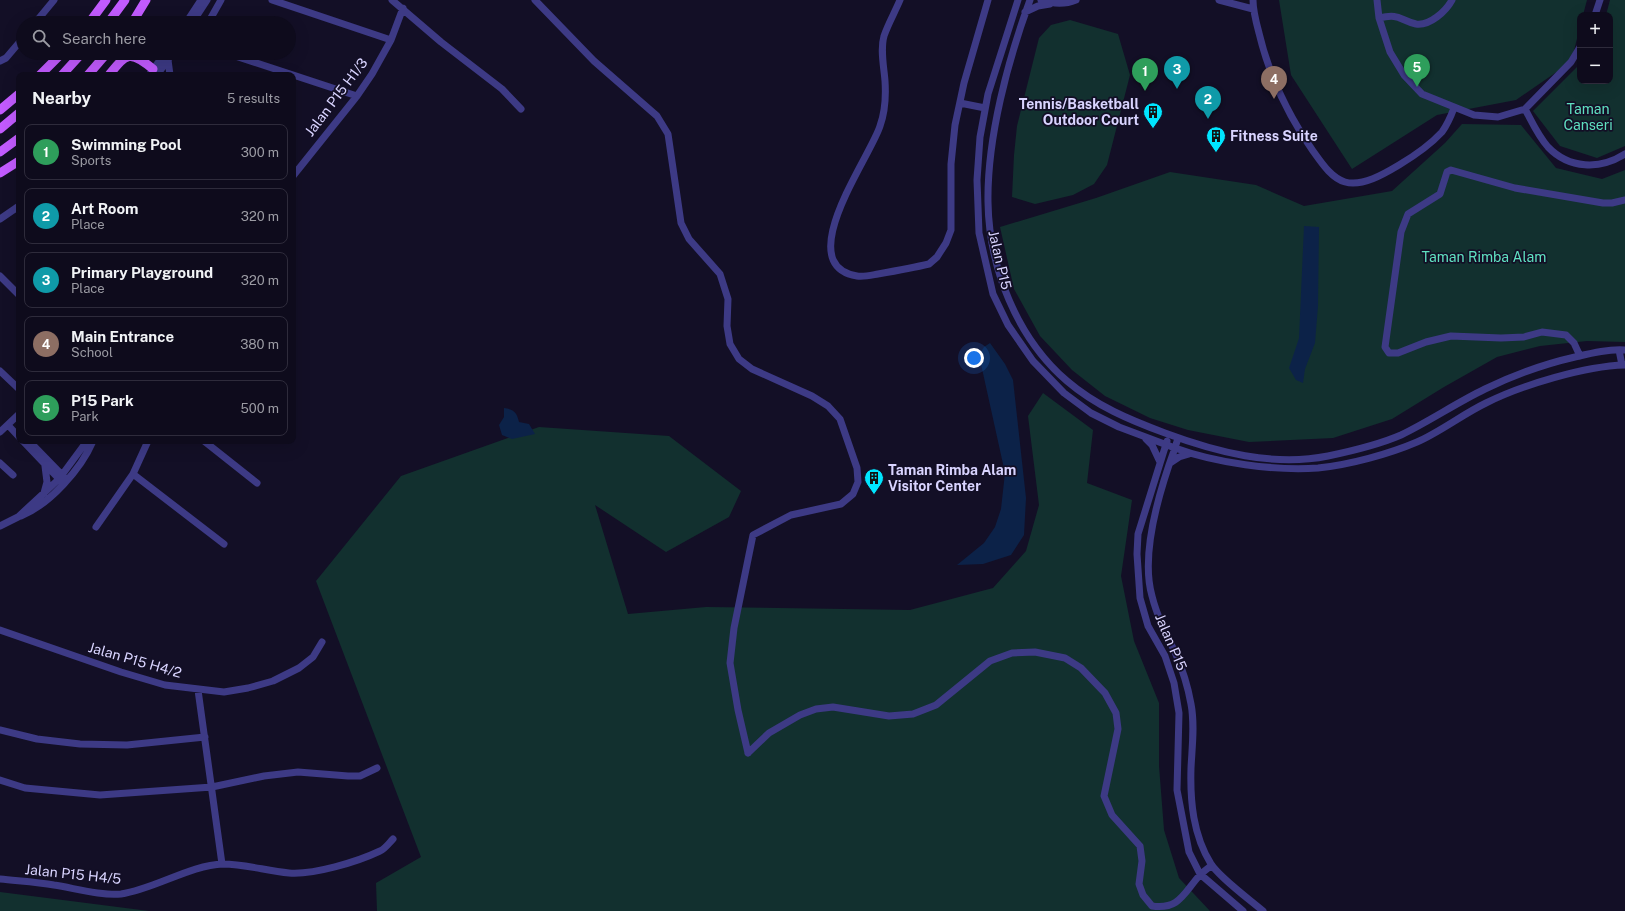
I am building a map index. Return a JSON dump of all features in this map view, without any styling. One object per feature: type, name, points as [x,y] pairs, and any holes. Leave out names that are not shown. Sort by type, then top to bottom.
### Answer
[{"type":"main road","points":[[94,16],[106,0]]},
{"type":"main road","points":[[113,16],[125,0]]},
{"type":"main road","points":[[136,16],[146,0]]},
{"type":"main road","points":[[43,72],[55,60]]},
{"type":"main road","points":[[65,72],[76,60]]},
{"type":"main road","points":[[91,72],[101,60]]},
{"type":"main road","points":[[111,72],[121,60]]},
{"type":"main road","points":[[139,60],[157,71]]},
{"type":"main road","points":[[0,110],[16,97]]},
{"type":"main road","points":[[0,129],[16,116]]},
{"type":"main road","points":[[0,152],[16,140]]},
{"type":"main road","points":[[0,173],[16,164]]},
{"type":"street","points":[[41,16],[54,0]]},
{"type":"street","points":[[191,16],[201,0]]},
{"type":"street","points":[[197,16],[207,0]]},
{"type":"street","points":[[212,16],[221,0]]},
{"type":"street","points":[[272,0],[391,40]]},
{"type":"street","points":[[392,0],[441,42],[502,89],[521,109]]},
{"type":"street","points":[[535,0],[594,61],[657,116],[668,134],[681,223],[689,239],[720,274],[728,299],[727,326],[730,344],[739,359],[752,369],[812,396],[828,406],[840,419],[857,468],[858,482],[852,494],[841,504],[791,515],[752,535],[734,628],[730,663],[738,710],[748,753],[769,732],[800,715],[816,709],[833,707],[889,716],[913,714],[936,705],[990,661],[1012,653],[1035,652],[1065,658],[1081,668],[1105,693],[1116,713],[1118,729],[1104,796],[1112,814],[1140,846],[1142,861],[1139,884],[1142,895],[1152,906],[1163,908],[1181,900],[1200,874],[1212,865],[1229,882],[1263,911]]},
{"type":"street","points":[[900,0],[884,36],[883,56],[885,104],[880,126],[872,147],[846,193],[831,238],[832,255],[836,266],[846,273],[858,277],[929,264],[937,257],[946,242],[951,230],[951,158],[955,125],[988,0]]},
{"type":"street","name":"Jalan P15","points":[[1018,0],[985,108],[980,137],[977,180],[979,233],[993,294],[1008,325],[1033,361],[1064,393],[1091,414],[1166,445]]},
{"type":"street","name":"Jalan P15","points":[[1030,0],[1025,12],[1008,74],[993,136],[988,201],[990,233],[1006,293],[1017,320],[1050,365],[1069,383],[1099,404],[1123,416],[1169,435],[1228,452],[1261,458],[1317,458],[1370,446],[1398,436],[1431,420],[1484,389],[1551,363],[1580,356],[1622,350]]},
{"type":"street","points":[[1041,0],[1065,4],[1076,0]]},
{"type":"street","points":[[1219,0],[1253,9]]},
{"type":"street","points":[[1253,0],[1253,9],[1263,50],[1279,92],[1298,130],[1321,162],[1334,176],[1343,181],[1360,183],[1406,161],[1419,152],[1442,131],[1454,108]]},
{"type":"street","points":[[1377,0],[1379,18],[1390,52],[1404,75],[1422,94],[1454,108],[1474,114],[1492,117],[1511,114],[1525,109],[1571,62],[1579,48]]},
{"type":"street","points":[[1379,18],[1395,15],[1418,24],[1426,22],[1445,11],[1452,0]]},
{"type":"street","points":[[1596,12],[1600,0]]},
{"type":"street","points":[[1025,12],[1051,2]]},
{"type":"street","name":"Jalan P15 H1/3","points":[[296,172],[357,96],[372,74],[391,40],[402,8]]},
{"type":"street","points":[[0,61],[6,58],[16,46]]},
{"type":"street","points":[[157,71],[164,60]]},
{"type":"street","points":[[168,60],[170,72]]},
{"type":"street","points":[[247,60],[284,72]]},
{"type":"street","points":[[296,76],[357,96]]},
{"type":"street","points":[[960,103],[985,108]]},
{"type":"street","points":[[1525,109],[1536,131],[1548,146],[1567,160],[1588,165],[1599,164],[1614,161],[1625,154]]},
{"type":"street","points":[[1580,356],[1574,343],[1566,335],[1542,332],[1524,337],[1501,338],[1451,336],[1426,342],[1398,353],[1389,353],[1385,347],[1401,232],[1408,214],[1440,194],[1447,172],[1451,170],[1515,188],[1603,203],[1612,203],[1625,200]]},
{"type":"street","points":[[0,220],[16,208]]},
{"type":"street","points":[[979,233],[990,233]]},
{"type":"street","points":[[0,276],[16,292]]},
{"type":"street","points":[[1166,445],[1189,454],[1253,466],[1319,468],[1383,454],[1419,441],[1486,402],[1525,387],[1591,368],[1624,365],[1622,350]]},
{"type":"street","points":[[0,371],[16,386]]},
{"type":"street","points":[[0,432],[16,417]]},
{"type":"street","points":[[10,423],[16,428]]},
{"type":"street","points":[[10,423],[16,432]]},
{"type":"street","name":"Jalan P15","points":[[1169,435],[1138,534],[1140,598],[1148,626],[1165,656],[1174,683],[1179,713],[1177,790],[1190,852],[1200,874]]},
{"type":"street","points":[[1145,437],[1152,445],[1160,462]]},
{"type":"street","name":"Jalan P15","points":[[1178,438],[1168,465],[1151,536],[1148,565],[1151,596],[1164,630],[1176,654],[1191,705],[1191,798],[1195,827],[1212,865]]},
{"type":"street","points":[[26,444],[63,480]]},
{"type":"street","points":[[31,444],[47,464],[47,482],[44,493]]},
{"type":"street","points":[[18,517],[44,493],[63,480],[71,463],[85,444]]},
{"type":"street","points":[[0,526],[31,512],[42,505],[88,453],[92,444]]},
{"type":"street","points":[[96,527],[133,474],[147,444]]},
{"type":"street","points":[[208,444],[257,483]]},
{"type":"street","points":[[1168,465],[1179,457],[1189,454]]},
{"type":"street","points":[[1317,458],[1319,468]]},
{"type":"street","points":[[0,463],[13,475]]},
{"type":"street","points":[[47,464],[63,466],[71,463]]},
{"type":"street","points":[[133,474],[224,544]]},
{"type":"street","name":"Jalan P15 H4/2","points":[[0,630],[121,672],[165,685],[224,692],[248,688],[273,681],[299,668],[313,658],[322,642]]},
{"type":"street","points":[[198,690],[222,864]]},
{"type":"street","points":[[0,730],[37,739],[80,744],[127,745],[205,737]]},
{"type":"street","points":[[0,780],[25,788],[100,795],[212,787],[264,776],[298,772],[360,776],[377,768]]},
{"type":"street","name":"Jalan P15 H4/5","points":[[0,879],[54,885],[83,891],[119,894],[144,889],[207,866],[222,864],[264,868],[290,873],[322,871],[381,851],[393,839]]},
{"type":"street","points":[[1200,874],[1243,911]]},
{"type":"green space","points":[[1279,0],[1587,0],[1584,12],[1577,12],[1577,39],[1571,62],[1516,100],[1437,115],[1352,169],[1291,75]]},
{"type":"green space","name":"Taman Canseri","points":[[1610,0],[1625,0],[1625,146],[1597,158],[1560,146],[1533,111],[1577,67],[1577,84],[1613,84],[1613,12],[1607,12]]},
{"type":"green space","points":[[1070,20],[1118,34],[1130,75],[1107,165],[1094,184],[1073,195],[1035,204],[1012,197],[1017,126],[1039,38],[1051,25]]},
{"type":"green space","name":"Taman Rimba Alam","points":[[1462,124],[1521,125],[1556,168],[1602,179],[1625,170],[1625,342],[1587,341],[1540,346],[1497,357],[1392,419],[1333,438],[1249,442],[1188,430],[1150,418],[1105,396],[1072,370],[1040,336],[1014,289],[1000,227],[1096,198],[1170,172],[1256,185],[1304,206],[1392,191],[1445,143]]},
{"type":"green space","points":[[1043,393],[1093,430],[1087,483],[1132,500],[1121,576],[1134,641],[1159,703],[1159,766],[1164,830],[1179,878],[1210,911],[377,911],[376,883],[421,857],[316,581],[401,476],[539,427],[669,436],[741,491],[729,517],[666,552],[595,505],[628,614],[706,607],[910,610],[993,588],[1026,551],[1039,505],[1028,416]]},
{"type":"green space","points":[[0,892],[149,911],[0,911]]},
{"type":"water","points":[[1304,226],[1319,227],[1318,306],[1315,343],[1305,369],[1303,383],[1296,380],[1289,368],[1299,338]]},
{"type":"water","points":[[990,343],[1005,364],[1013,380],[1026,498],[1024,535],[1011,555],[983,564],[957,565],[984,543],[995,527],[1001,509],[1005,473],[979,355],[984,347]]},
{"type":"water","points":[[504,408],[510,409],[514,412],[519,422],[529,424],[535,434],[512,439],[502,435],[499,425],[504,417]]},
{"type":"place","name":"P15 Park","points":[[1417,87]]},
{"type":"place","name":"Primary Playground","points":[[1177,89]]},
{"type":"place","name":"Swimming Pool","points":[[1145,91]]},
{"type":"place","name":"Main Entrance","points":[[1274,99]]},
{"type":"place","name":"Art Room","points":[[1208,119]]},
{"type":"place","name":"Tennis/Basketball Outdoor Court","points":[[1153,129]]},
{"type":"place","name":"Fitness Suite","points":[[1216,153]]},
{"type":"place","name":"Taman Rimba Alam Visitor Center","points":[[874,495]]}]
